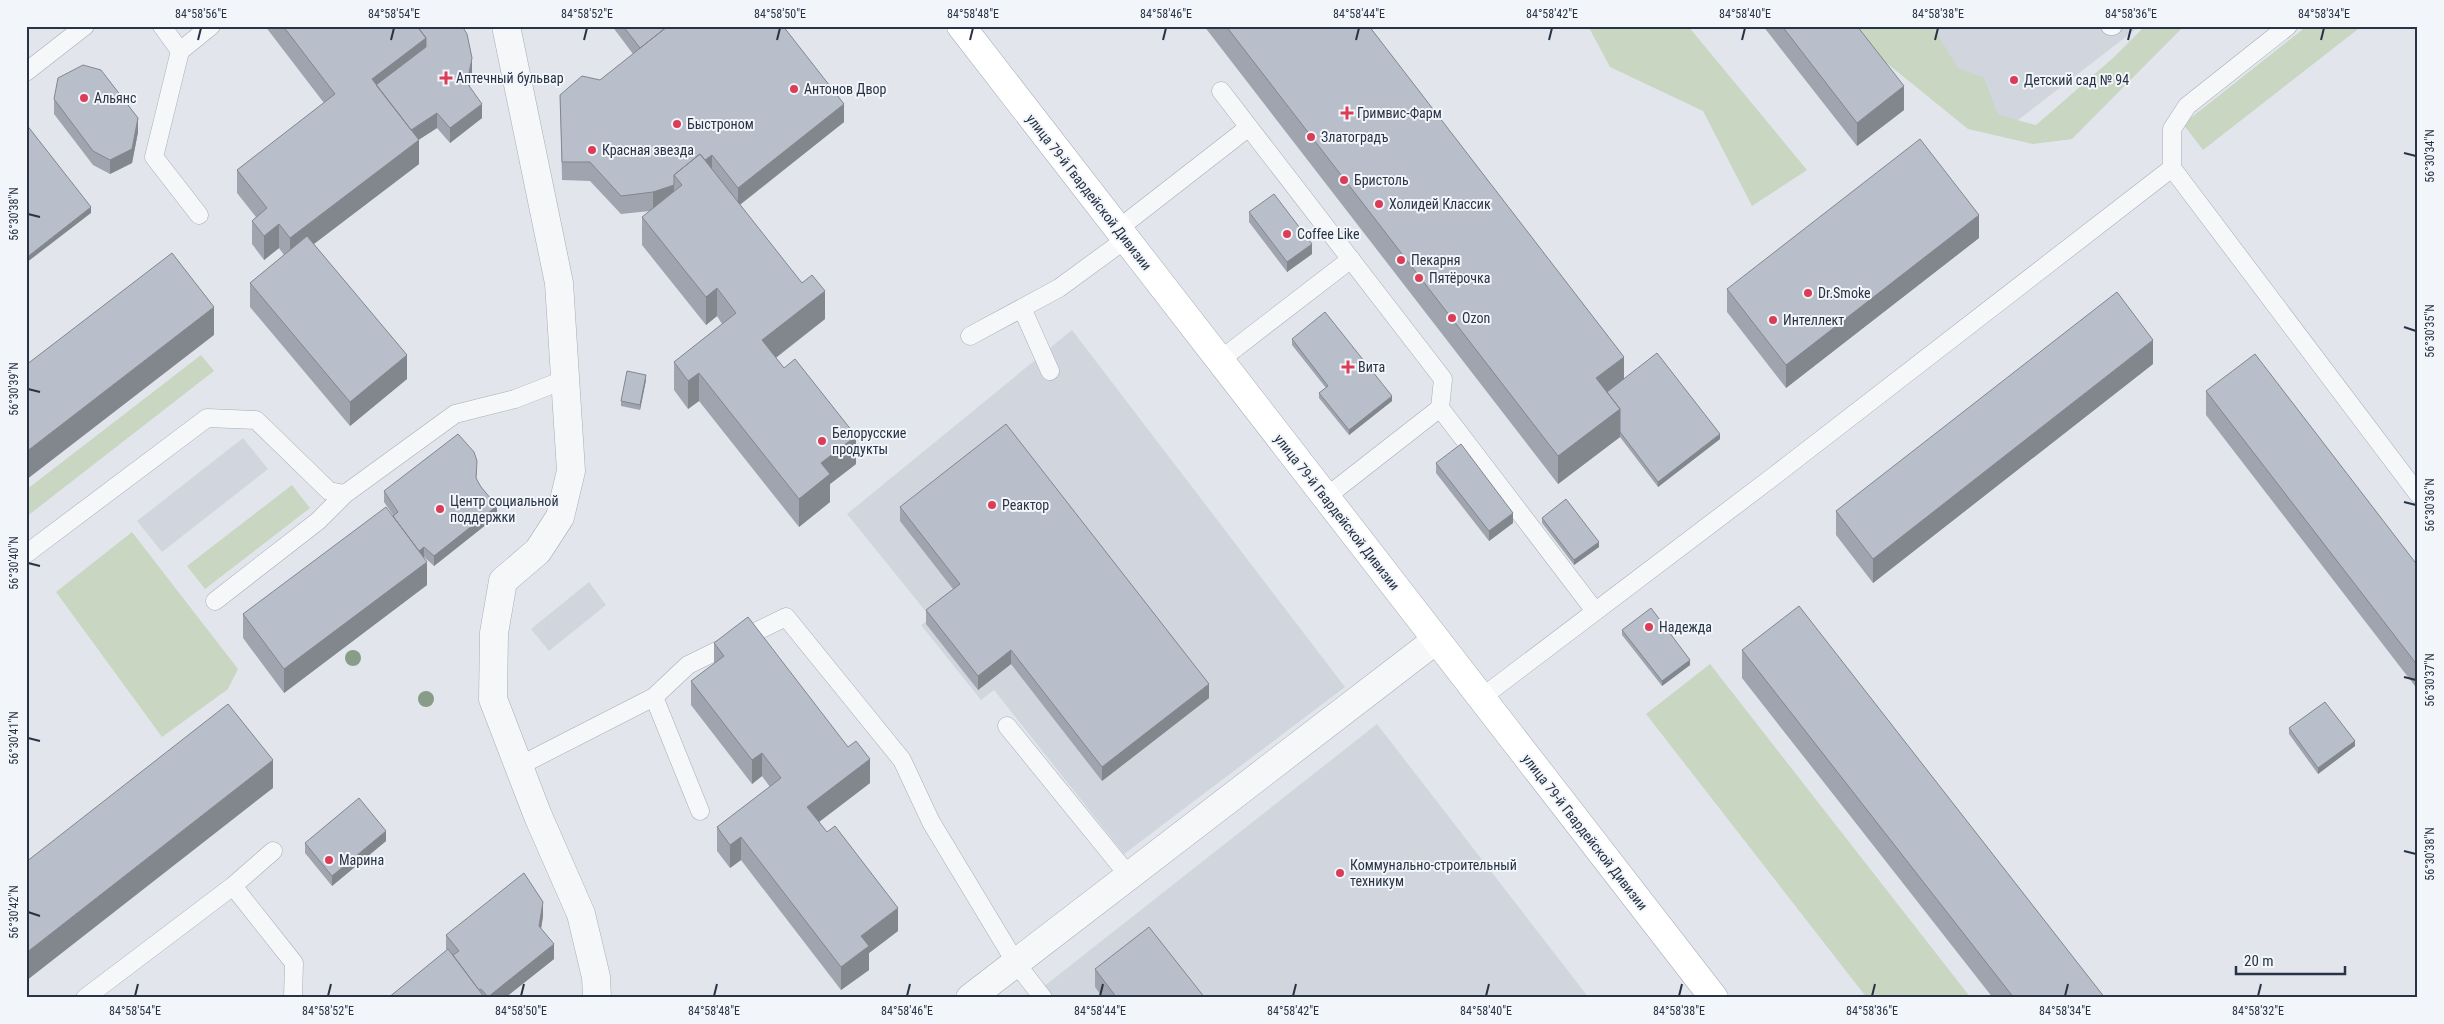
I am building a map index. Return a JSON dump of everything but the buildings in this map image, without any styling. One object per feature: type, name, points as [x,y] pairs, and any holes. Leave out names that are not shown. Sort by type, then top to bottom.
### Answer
[{"type":"main road","name":"улица 79-й Гвардейской Дивизии","points":[[961,26],[1714,998]]},
{"type":"street","points":[[506,26],[559,283],[571,471],[560,517],[538,550],[503,581],[494,633],[494,699],[519,766],[581,914],[596,977],[597,998]]},
{"type":"street","points":[[970,998],[1436,640]]},
{"type":"lane","points":[[26,72],[85,26]]},
{"type":"lane","points":[[162,26],[180,51]]},
{"type":"lane","points":[[199,215],[154,157],[180,51],[211,26]]},
{"type":"lane","points":[[2288,26],[2187,106],[2172,129],[2172,168],[2418,494]]},
{"type":"lane","points":[[1221,90],[1443,379],[1440,408],[1595,611]]},
{"type":"lane","points":[[970,336],[1058,288],[1249,127]]},
{"type":"lane","points":[[1481,698],[2172,168]]},
{"type":"lane","points":[[1220,360],[1350,259]]},
{"type":"lane","points":[[1022,308],[1050,371]]},
{"type":"lane","points":[[215,601],[318,521],[344,494],[454,414],[515,399],[566,379]]},
{"type":"lane","points":[[1326,497],[1440,408]]},
{"type":"lane","points":[[26,554],[207,418],[256,420],[329,491],[344,494]]},
{"type":"lane","points":[[519,766],[654,697],[688,665],[786,617],[902,760],[931,822],[1016,963],[1043,998]]},
{"type":"lane","points":[[654,697],[700,811]]},
{"type":"lane","points":[[1007,726],[1128,876]]},
{"type":"lane","points":[[85,998],[233,886],[273,851]]},
{"type":"lane","points":[[233,886],[294,963],[293,998]]},
{"type":"shaded area","name":"Детский сад № 94","points":[[1917,26],[2140,26],[2000,134]]},
{"type":"shaded area","points":[[1072,330],[1345,687],[1124,854],[994,690],[981,700],[921,625],[931,618],[847,514]]},
{"type":"shaded area","points":[[243,438],[268,469],[162,552],[137,521]]},
{"type":"shaded area","points":[[589,582],[606,605],[549,651],[531,629]]},
{"type":"shaded area","name":"Коммунально-строительный техникум","points":[[1377,724],[1589,998],[1028,998],[1038,991]]},
{"type":"green space","points":[[1588,26],[1688,26],[1807,170],[1752,206],[1703,111],[1610,67]]},
{"type":"green space","points":[[1854,26],[1932,26],[1958,68],[1984,78],[1998,115],[2036,125],[2113,58],[2145,26],[2184,26],[2072,139],[2033,144],[1968,129],[1878,56]]},
{"type":"green space","points":[[2307,26],[2362,26],[2203,150],[2183,124]]},
{"type":"green space","points":[[201,355],[214,371],[26,517],[26,490]]},
{"type":"green space","points":[[292,485],[310,508],[205,589],[187,566]]},
{"type":"green space","points":[[132,532],[238,669],[228,689],[162,737],[56,592]]},
{"type":"green space","points":[[1710,664],[1971,998],[1867,998],[1646,714]]},
{"type":"place","name":"Аптечный бульвар","points":[[446,78]]},
{"type":"place","name":"Детский сад № 94","points":[[2014,80]]},
{"type":"place","name":"Антонов Двор","points":[[794,89]]},
{"type":"place","name":"Альянс","points":[[84,98]]},
{"type":"place","name":"Гримвис-Фарм","points":[[1347,113]]},
{"type":"place","name":"Быстроном","points":[[677,124]]},
{"type":"place","name":"Златоградъ","points":[[1311,137]]},
{"type":"place","name":"Красная звезда","points":[[592,150]]},
{"type":"place","name":"Бристоль","points":[[1344,180]]},
{"type":"place","name":"Холидей Классик","points":[[1379,204]]},
{"type":"place","name":"Coffee Like","points":[[1287,234]]},
{"type":"place","name":"Пекарня","points":[[1401,260]]},
{"type":"place","name":"Пятёрочка","points":[[1419,278]]},
{"type":"place","name":"Dr.Smoke","points":[[1808,293]]},
{"type":"place","name":"Ozon","points":[[1452,318]]},
{"type":"place","name":"Интеллект","points":[[1773,320]]},
{"type":"place","name":"Вита","points":[[1348,367]]},
{"type":"place","name":"Белорусские продукты","points":[[822,441]]},
{"type":"place","name":"Реактор","points":[[992,505]]},
{"type":"place","name":"Центр социальной поддержки","points":[[440,509]]},
{"type":"place","name":"Надежда","points":[[1649,627]]},
{"type":"place","name":"Марина","points":[[329,860]]},
{"type":"place","name":"Коммунально-строительный техникум","points":[[1340,873]]}]
